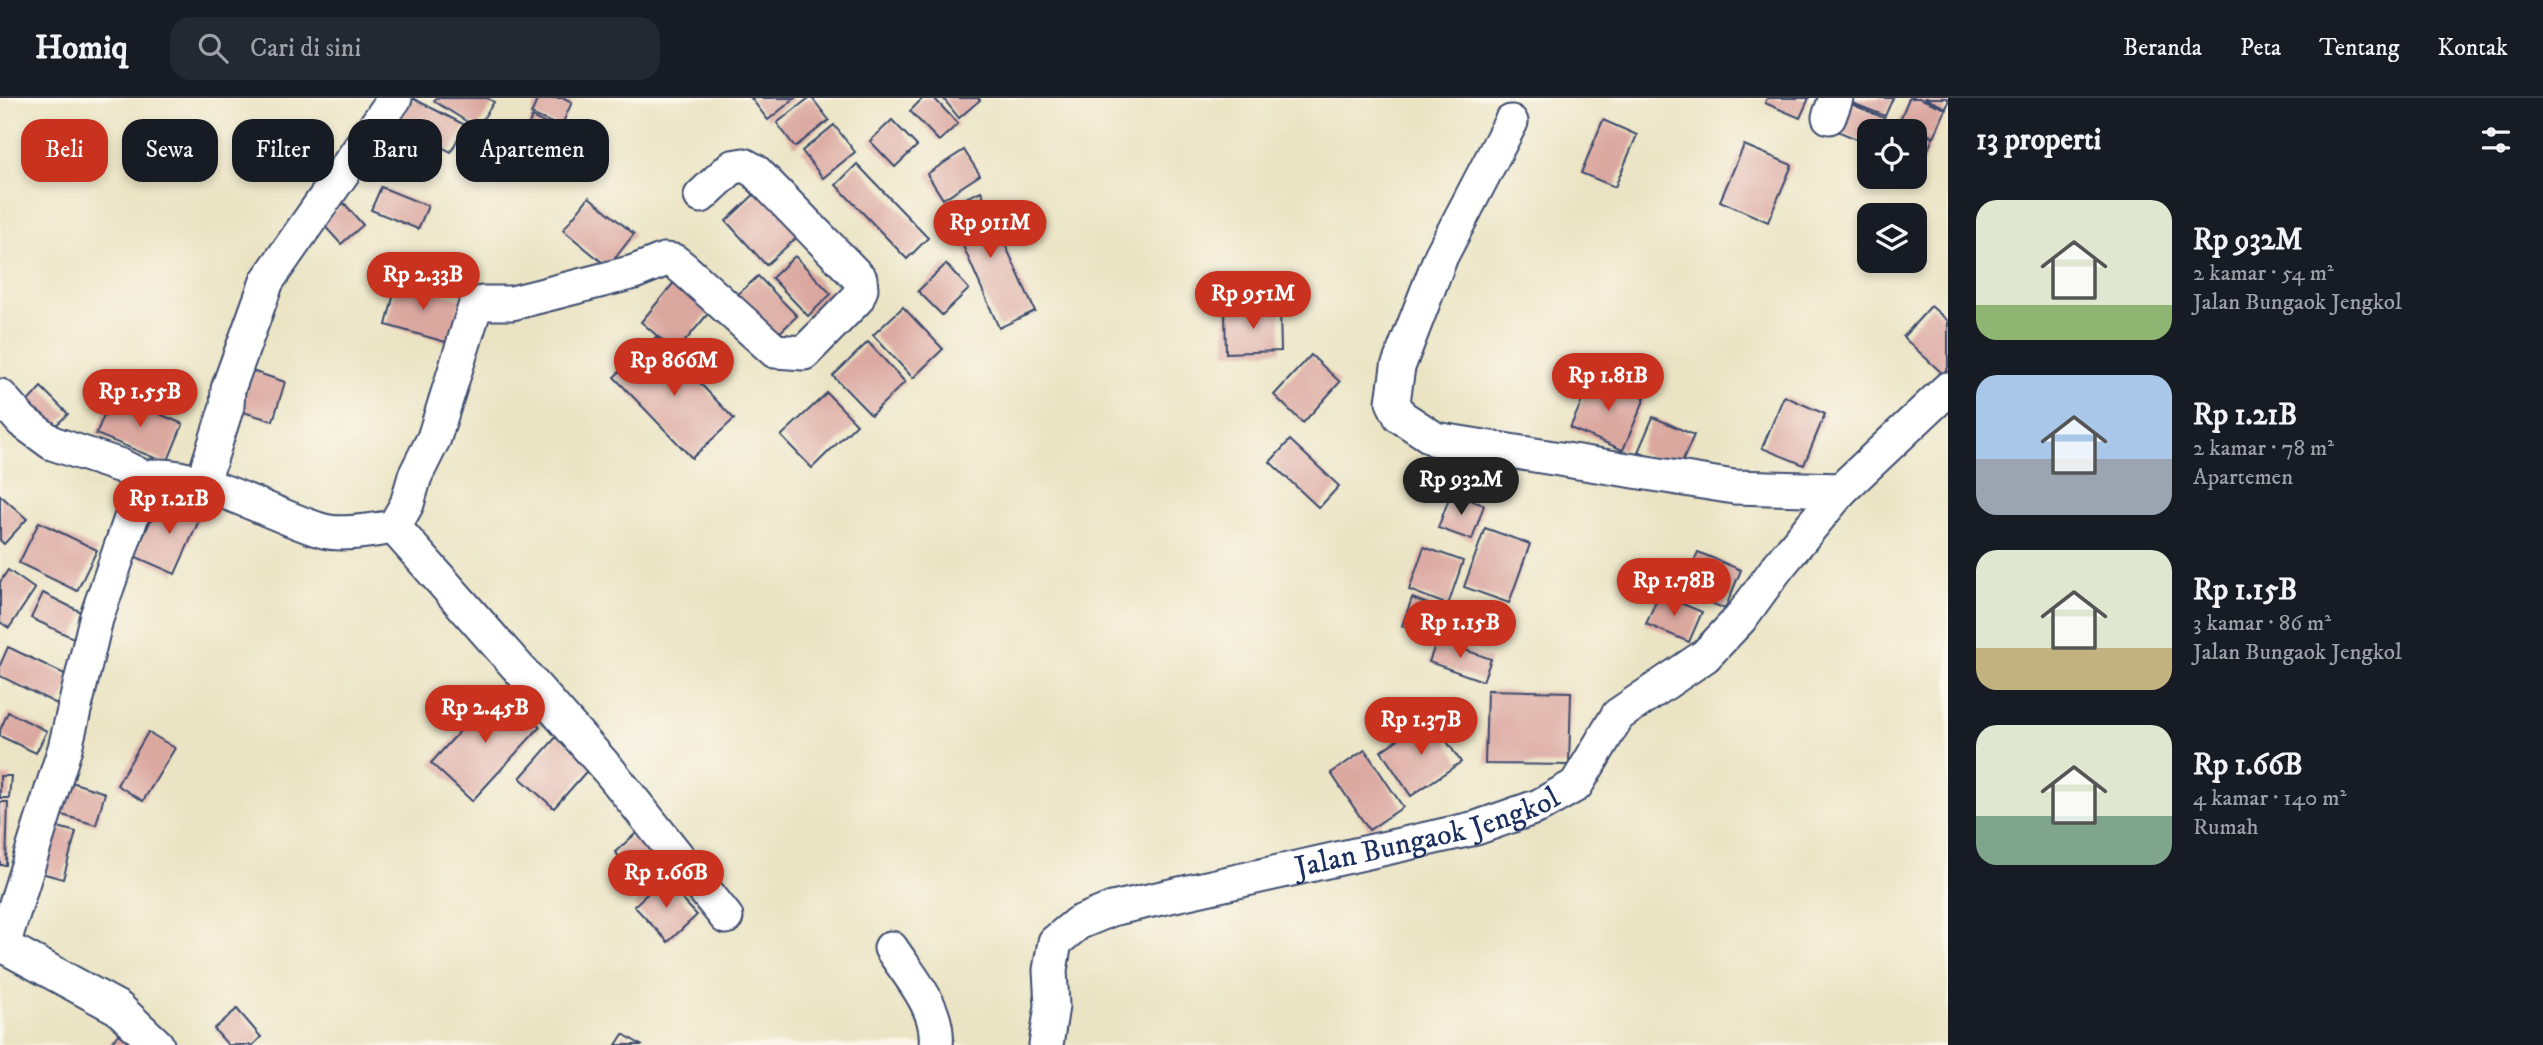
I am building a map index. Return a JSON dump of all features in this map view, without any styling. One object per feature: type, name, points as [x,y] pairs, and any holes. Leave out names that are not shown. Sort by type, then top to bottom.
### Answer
[{"type":"street","points":[[202,485],[227,406],[228,389],[267,281],[395,98]]},
{"type":"street","points":[[1511,122],[1441,256],[1398,367],[1393,402],[1400,416],[1435,439],[1734,487],[1841,490]]},
{"type":"street","points":[[394,527],[407,504],[415,476],[434,438],[475,307],[482,303],[512,303],[634,272],[664,260],[674,261],[775,351],[804,353],[857,299],[861,289],[860,279],[755,171],[744,165],[732,167],[701,196]]},
{"type":"street","name":"Jalan Bungaok Jengkol","points":[[1046,1045],[1052,1006],[1050,970],[1055,942],[1077,923],[1112,909],[1476,828],[1539,806],[1576,785],[1618,715],[1705,656],[1740,619],[1777,568],[1841,490],[1948,389]]},
{"type":"street","points":[[0,396],[22,421],[52,443],[121,466],[145,478],[158,474],[189,479],[326,532],[394,527]]},
{"type":"street","points":[[145,478],[96,619],[65,748],[1,945],[118,1009],[157,1045]]},
{"type":"street","points":[[394,527],[611,773],[726,917]]},
{"type":"street","points":[[891,948],[927,1003],[934,1019],[936,1045]]},
{"type":"building","points":[[412,98],[456,120],[456,142],[451,152],[442,147],[442,119],[401,119]]},
{"type":"building","points":[[436,98],[487,98],[494,102],[483,119],[463,119],[434,101]]},
{"type":"building","points":[[538,98],[564,98],[572,102],[565,119],[543,119],[531,114]]},
{"type":"building","points":[[751,98],[795,98],[768,120]]},
{"type":"building","points":[[812,98],[829,120],[795,147],[777,123]]},
{"type":"building","points":[[923,98],[934,98],[958,124],[939,141],[910,111]]},
{"type":"building","points":[[943,98],[978,98],[980,100],[959,118]]},
{"type":"building","points":[[1767,98],[1809,98],[1800,118],[1765,103]]},
{"type":"building","points":[[1851,98],[1893,98],[1885,116],[1850,102]]},
{"type":"building","points":[[1909,98],[1919,98],[1946,109],[1934,137],[1927,134],[1927,119],[1900,119]]},
{"type":"building","points":[[1924,98],[1948,98],[1948,104],[1946,108]]},
{"type":"building","points":[[1849,103],[1884,118],[1857,119],[1857,139],[1837,131]]},
{"type":"building","points":[[892,120],[917,146],[895,167],[870,141]]},
{"type":"building","points":[[1603,120],[1637,135],[1615,187],[1581,173]]},
{"type":"building","points":[[834,125],[855,152],[823,178],[802,151]]},
{"type":"building","points":[[1927,135],[1933,138],[1927,152]]},
{"type":"building","points":[[1744,145],[1792,165],[1768,222],[1720,201]]},
{"type":"building","points":[[964,150],[980,175],[943,199],[927,174]]},
{"type":"building","points":[[857,164],[928,238],[907,259],[836,185]]},
{"type":"building","points":[[381,187],[428,206],[418,229],[371,210]]},
{"type":"building","points":[[761,188],[802,233],[766,265],[726,221]]},
{"type":"building","points":[[981,191],[1035,311],[999,328],[946,207]]},
{"type":"building","points":[[589,197],[634,234],[608,267],[563,230]]},
{"type":"building","points":[[344,203],[363,225],[341,244],[322,223]]},
{"type":"building","points":[[795,256],[831,294],[808,316],[772,278]]},
{"type":"building","points":[[946,264],[969,289],[942,315],[918,291]]},
{"type":"building","points":[[758,276],[797,316],[772,340],[733,299]]},
{"type":"building","points":[[676,280],[711,310],[676,352],[641,322]]},
{"type":"building","points":[[397,282],[461,299],[449,343],[386,325]]},
{"type":"building","points":[[1931,306],[1948,321],[1948,368],[1943,374],[1903,337]]},
{"type":"building","points":[[903,307],[943,349],[913,378],[873,335]]},
{"type":"building","points":[[1280,309],[1281,351],[1226,353],[1225,311]]},
{"type":"building","points":[[656,337],[734,419],[692,458],[614,377]]},
{"type":"building","points":[[868,342],[905,382],[871,415],[833,376]]},
{"type":"building","points":[[1311,355],[1340,382],[1303,423],[1274,395]]},
{"type":"building","points":[[252,371],[285,382],[273,421],[240,411]]},
{"type":"building","points":[[1593,376],[1645,398],[1623,450],[1570,428]]},
{"type":"building","points":[[41,387],[68,414],[49,432],[23,407]]},
{"type":"building","points":[[827,393],[857,424],[812,468],[781,436]]},
{"type":"building","points":[[113,394],[183,424],[167,463],[96,434]]},
{"type":"building","points":[[1784,396],[1825,414],[1804,465],[1762,448]]},
{"type":"building","points":[[1653,417],[1694,435],[1679,469],[1638,452]]},
{"type":"building","points":[[1290,440],[1339,486],[1319,508],[1270,462]]},
{"type":"building","points":[[1451,493],[1484,505],[1472,540],[1438,528]]},
{"type":"building","points":[[0,495],[27,519],[4,544],[0,540]]},
{"type":"building","points":[[186,499],[205,507],[175,574],[134,556],[158,505],[179,515]]},
{"type":"building","points":[[39,522],[97,550],[77,591],[19,563]]},
{"type":"building","points":[[1485,528],[1530,544],[1509,603],[1464,587]]},
{"type":"building","points":[[1424,547],[1463,561],[1448,605],[1409,590]]},
{"type":"building","points":[[1698,552],[1741,570],[1725,609],[1681,590]]},
{"type":"building","points":[[8,570],[35,589],[9,628],[0,622],[0,582]]},
{"type":"building","points":[[43,593],[85,614],[73,638],[31,618]]},
{"type":"building","points":[[1659,594],[1702,612],[1689,642],[1646,624]]},
{"type":"building","points":[[1412,598],[1438,608],[1428,635],[1402,626]]},
{"type":"building","points":[[1437,640],[1491,659],[1483,681],[1429,662]]},
{"type":"building","points":[[8,647],[73,678],[59,705],[0,676],[0,665]]},
{"type":"building","points":[[498,689],[540,727],[472,801],[431,763]]},
{"type":"building","points":[[1487,690],[1571,692],[1569,765],[1485,764]]},
{"type":"building","points":[[8,712],[47,731],[36,753],[0,736]]},
{"type":"building","points":[[1430,717],[1461,762],[1411,796],[1381,751]]},
{"type":"building","points":[[148,732],[175,748],[143,801],[117,785]]},
{"type":"building","points":[[558,735],[592,765],[554,808],[520,778]]},
{"type":"building","points":[[1365,750],[1403,807],[1369,830],[1331,773]]},
{"type":"building","points":[[0,776],[11,776],[9,798],[0,798]]},
{"type":"building","points":[[62,779],[105,793],[96,825],[52,812]]},
{"type":"building","points":[[0,802],[8,802],[6,865],[0,865]]},
{"type":"building","points":[[47,824],[76,832],[63,879],[34,871]]},
{"type":"building","points":[[641,829],[668,861],[643,883],[615,852]]},
{"type":"building","points":[[663,879],[697,915],[668,942],[634,906]]},
{"type":"building","points":[[237,1009],[261,1037],[253,1045],[228,1045],[214,1029]]},
{"type":"building","points":[[119,1034],[132,1045],[109,1045]]},
{"type":"building","points":[[623,1034],[641,1045],[616,1045]]}]
